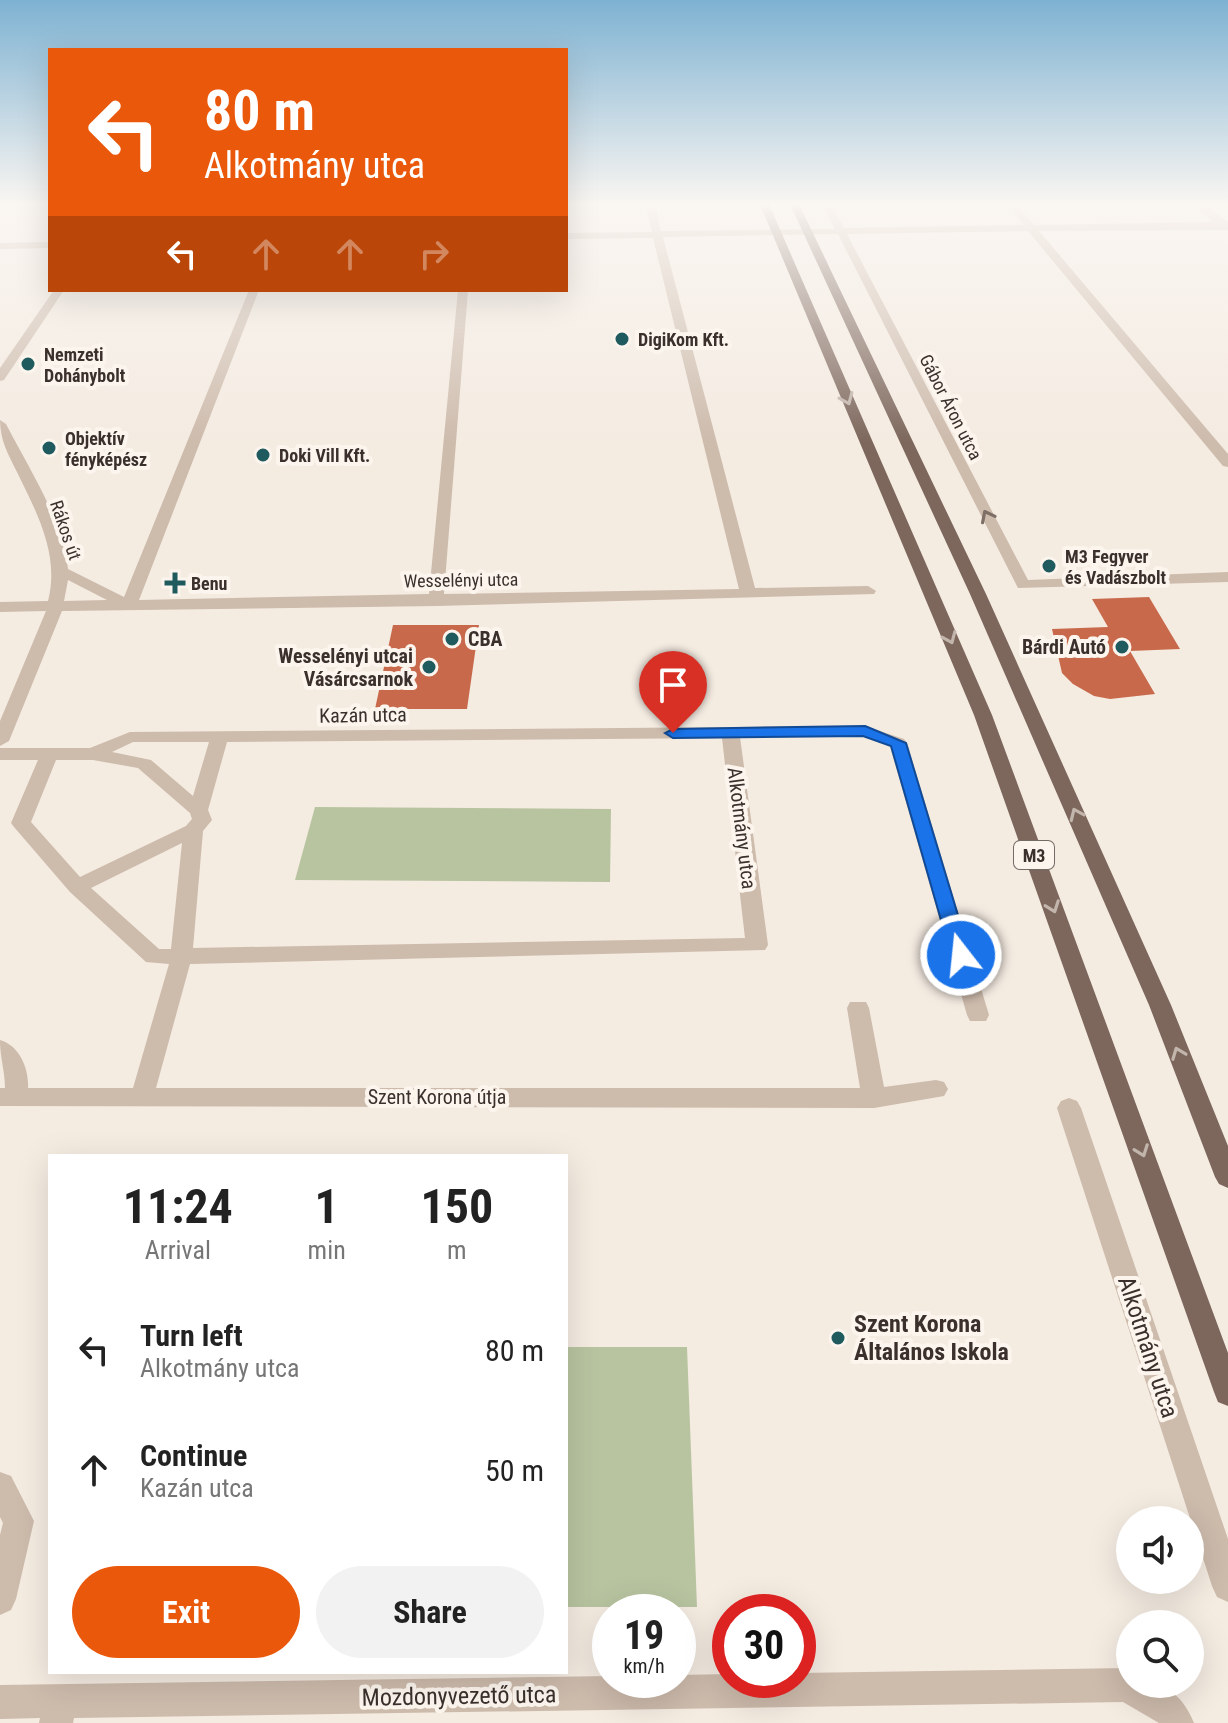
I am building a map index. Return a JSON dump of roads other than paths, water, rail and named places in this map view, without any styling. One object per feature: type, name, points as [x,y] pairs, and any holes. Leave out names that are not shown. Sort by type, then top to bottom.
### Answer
[{"type":"main road","name":"M3","points":[[797,282],[983,715],[1228,1392]]},
{"type":"main road","points":[[830,282],[978,594],[1160,1005],[1228,1177]]},
{"type":"street","points":[[669,282],[748,593]]},
{"type":"street","name":"Gábor Áron utca","points":[[867,282],[1023,585],[1228,577]]},
{"type":"street","points":[[1077,282],[1228,463]]},
{"type":"street","points":[[5,363],[58,292]]},
{"type":"street","points":[[61,571],[129,605],[253,292]]},
{"type":"street","points":[[436,601],[463,292]]},
{"type":"street","name":"Rákos út","points":[[0,424],[51,535],[61,571],[55,605],[0,741]]},
{"type":"street","name":"Wesselényi utca","points":[[0,607],[868,591]]},
{"type":"street","points":[[730,732],[865,731],[898,743],[978,1015]]},
{"type":"street","name":"Kazán utca","points":[[0,754],[93,754],[130,737],[730,732]]},
{"type":"street","name":"Alkotmány utca","points":[[181,959],[757,945],[730,732]]},
{"type":"street","points":[[142,1097],[181,959],[195,820],[219,738]]},
{"type":"street","points":[[50,753],[21,823],[77,887],[154,957],[181,959]]},
{"type":"street","points":[[93,754],[144,764],[195,820]]},
{"type":"street","points":[[77,887],[195,820]]},
{"type":"street","points":[[858,1008],[874,1098]]},
{"type":"street","points":[[0,1049],[17,1071],[8,1097]]},
{"type":"street","name":"Szent Korona útja","points":[[8,1097],[930,1097]]},
{"type":"street","name":"Alkotmány utca","points":[[1069,1108],[1228,1586]]},
{"type":"street","points":[[0,1487],[19,1521],[0,1599]]},
{"type":"street","name":"Mozdonyvezető utca","points":[[0,1702],[59,1712],[1126,1685],[1171,1711],[1177,1723]]},
{"type":"place","name":"DigiKom Kft.","points":[[622,339]]},
{"type":"place","name":"Nemzeti Dohánybolt","points":[[28,364]]},
{"type":"place","name":"Objektív fényképész","points":[[49,448]]},
{"type":"place","name":"Doki Vill Kft.","points":[[263,455]]},
{"type":"place","name":"M3 Fegyver és Vadászbolt","points":[[1049,566]]},
{"type":"place","name":"Benu","points":[[175,583]]},
{"type":"place","name":"CBA","points":[[452,639]]},
{"type":"place","name":"Bárdi Autó","points":[[1122,647]]},
{"type":"place","name":"Wesselényi utcai Vásárcsarnok","points":[[429,667]]},
{"type":"place","name":"Szent Korona Általános Iskola","points":[[838,1338]]}]
